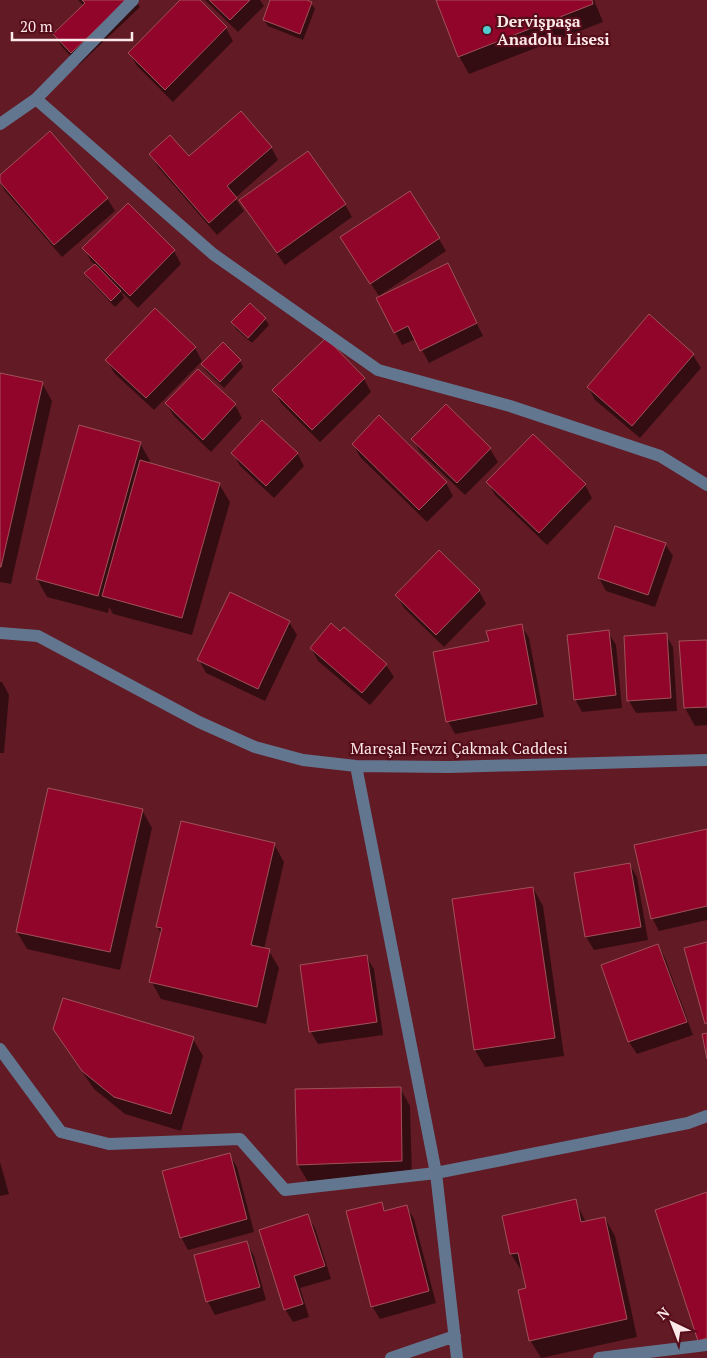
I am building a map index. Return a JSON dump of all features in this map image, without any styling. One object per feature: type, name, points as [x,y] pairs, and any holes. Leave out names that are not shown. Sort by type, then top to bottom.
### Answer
[{"type":"street","points":[[0,124],[36,100],[133,0]]},
{"type":"street","points":[[36,100],[213,254],[378,370],[510,406],[660,456],[707,486]]},
{"type":"street","name":"Mareşal Fevzi Çakmak Caddesi","points":[[0,633],[38,636],[199,722],[256,747],[303,760],[356,766],[449,767],[707,760]]},
{"type":"street","points":[[356,766],[436,1173],[457,1358]]},
{"type":"street","points":[[0,1050],[61,1132],[109,1144],[240,1139],[285,1190],[436,1173],[688,1123],[707,1116]]},
{"type":"street","points":[[391,1358],[454,1336]]},
{"type":"street","points":[[599,1358],[707,1346]]},
{"type":"building","points":[[82,0],[127,0],[71,53],[53,34],[85,3]]},
{"type":"building","points":[[180,0],[200,0],[227,27],[165,90],[128,53]]},
{"type":"building","points":[[209,0],[250,0],[230,20]]},
{"type":"building","points":[[270,0],[307,0],[312,2],[300,34],[263,20]]},
{"type":"building","name":"Dervişpaşa Anadolu Lisesi","points":[[436,0],[592,0],[593,4],[458,57]]},
{"type":"building","points":[[241,111],[272,147],[227,186],[237,198],[209,223],[149,154],[170,135],[189,156]]},
{"type":"building","points":[[50,131],[108,198],[54,245],[0,182],[0,175]]},
{"type":"building","points":[[308,151],[346,204],[277,253],[239,200]]},
{"type":"building","points":[[410,191],[440,238],[370,284],[340,237]]},
{"type":"building","points":[[128,203],[175,250],[130,296],[82,248]]},
{"type":"building","points":[[448,263],[477,323],[420,351],[408,326],[394,333],[376,298]]},
{"type":"building","points":[[95,264],[121,291],[111,301],[84,273]]},
{"type":"building","points":[[250,303],[266,318],[248,338],[231,322]]},
{"type":"building","points":[[155,308],[196,347],[146,398],[105,360]]},
{"type":"building","points":[[649,314],[694,354],[632,426],[587,387]]},
{"type":"building","points":[[326,338],[365,378],[312,430],[272,390]]},
{"type":"building","points":[[223,342],[241,360],[220,382],[201,364]]},
{"type":"building","points":[[198,369],[236,404],[203,440],[165,403]]},
{"type":"building","points":[[0,373],[43,382],[1,567],[0,567]]},
{"type":"building","points":[[446,404],[491,448],[457,483],[411,439]]},
{"type":"building","points":[[379,415],[447,482],[419,510],[352,444]]},
{"type":"building","points":[[262,420],[298,453],[266,486],[231,453]]},
{"type":"building","points":[[79,425],[141,442],[98,596],[36,579]]},
{"type":"building","points":[[533,434],[586,484],[539,533],[486,482]]},
{"type":"building","points":[[140,460],[220,483],[182,618],[102,596]]},
{"type":"building","points":[[615,526],[666,543],[648,595],[598,578]]},
{"type":"building","points":[[439,550],[480,590],[436,635],[395,595]]},
{"type":"building","points":[[230,592],[290,621],[258,689],[197,660]]},
{"type":"building","points":[[331,623],[340,631],[344,627],[387,664],[362,693],[310,648]]},
{"type":"building","points":[[522,624],[537,704],[446,722],[433,652],[489,641],[486,631]]},
{"type":"building","points":[[609,630],[616,695],[574,700],[567,635]]},
{"type":"building","points":[[667,633],[671,698],[627,701],[624,636]]},
{"type":"building","points":[[707,640],[707,707],[684,708],[679,641]]},
{"type":"building","points":[[48,788],[143,809],[110,952],[16,932]]},
{"type":"building","points":[[181,821],[275,843],[251,945],[270,949],[257,1007],[149,982],[162,928],[156,927]]},
{"type":"building","points":[[707,829],[707,906],[651,919],[634,845]]},
{"type":"building","points":[[630,863],[641,927],[585,937],[574,873]]},
{"type":"building","points":[[533,887],[555,1038],[474,1050],[452,899]]},
{"type":"building","points":[[707,942],[707,1023],[705,1024],[684,948]]},
{"type":"building","points":[[658,944],[687,1022],[628,1042],[601,965]]},
{"type":"building","points":[[367,955],[377,1022],[309,1032],[300,965]]},
{"type":"building","points":[[63,998],[194,1037],[171,1114],[114,1097],[82,1071],[53,1029]]},
{"type":"building","points":[[707,1033],[707,1059],[702,1034]]},
{"type":"building","points":[[401,1087],[402,1161],[297,1165],[295,1089]]},
{"type":"building","points":[[230,1153],[247,1219],[180,1238],[162,1171]]},
{"type":"building","points":[[707,1192],[707,1338],[698,1341],[655,1210]]},
{"type":"building","points":[[576,1199],[581,1222],[605,1217],[627,1319],[529,1341],[518,1290],[526,1288],[518,1253],[510,1254],[502,1216]]},
{"type":"building","points":[[382,1202],[384,1211],[407,1205],[429,1291],[371,1307],[346,1211]]},
{"type":"building","points":[[308,1214],[325,1266],[294,1276],[303,1304],[284,1310],[259,1230]]},
{"type":"building","points":[[247,1241],[260,1287],[206,1302],[194,1255]]},
{"type":"place","name":"Dervişpaşa Anadolu Lisesi","points":[[487,30]]}]
